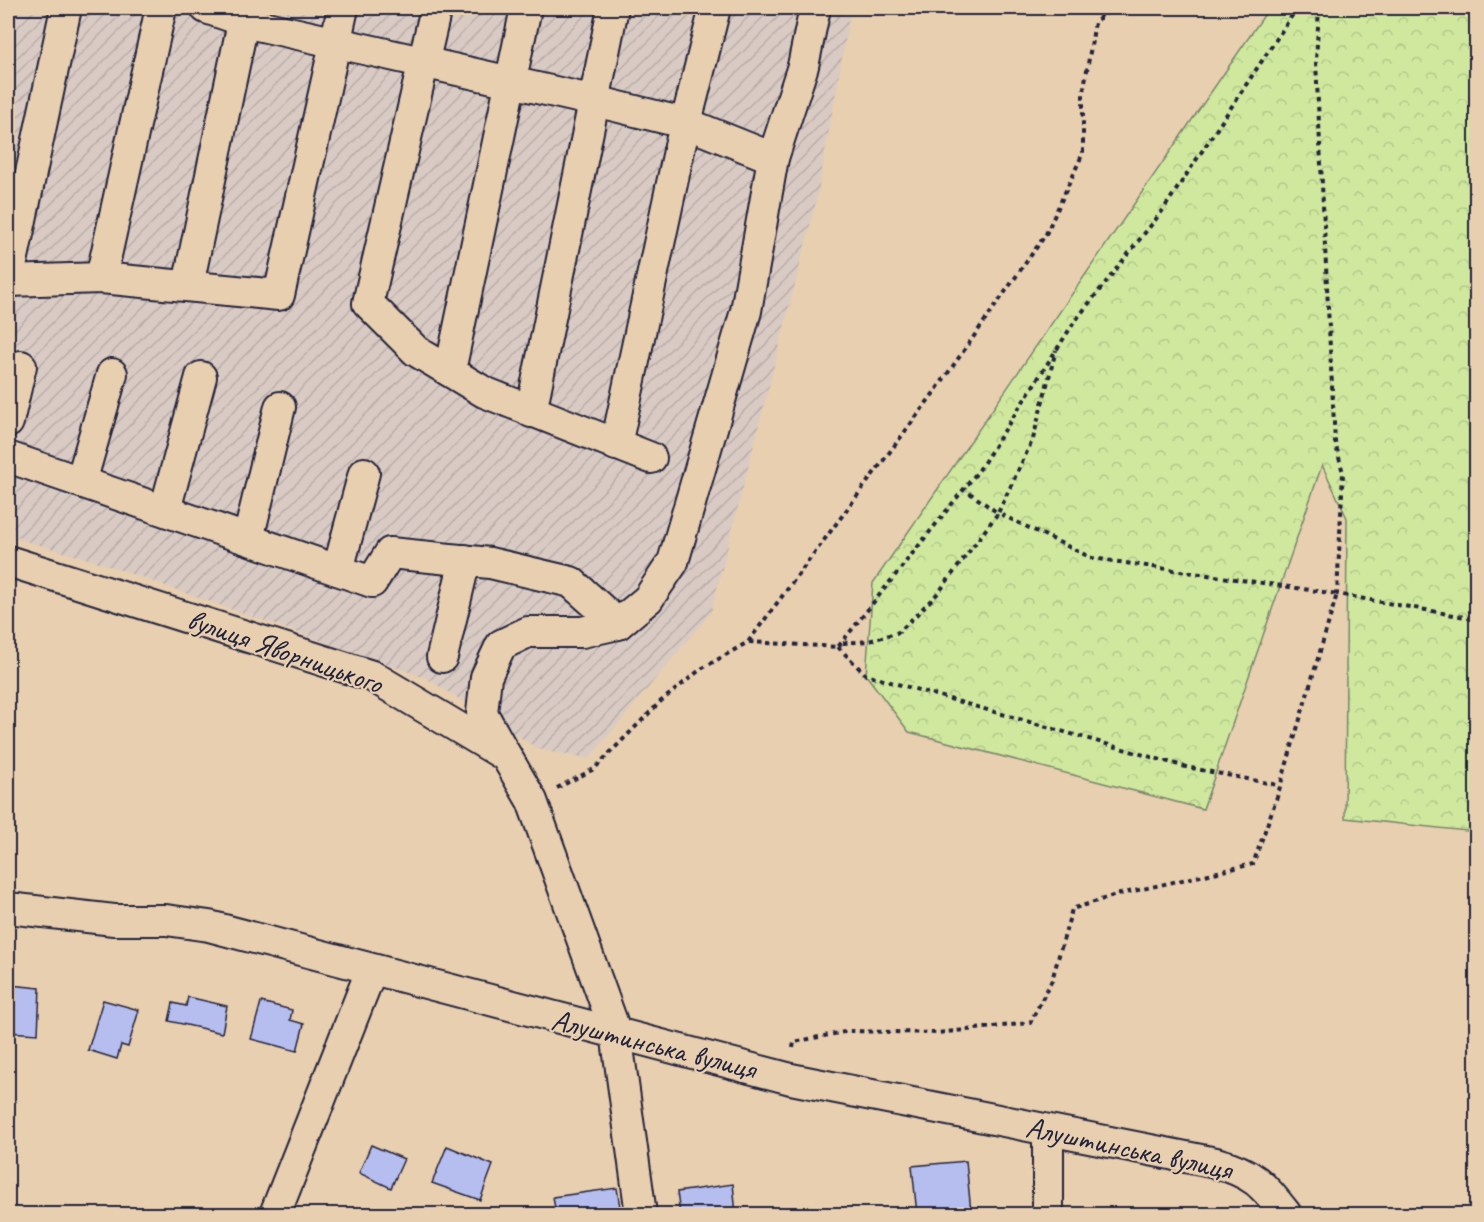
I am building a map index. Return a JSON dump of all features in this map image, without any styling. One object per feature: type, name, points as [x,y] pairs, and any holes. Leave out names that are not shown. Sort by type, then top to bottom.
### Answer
[{"type":"street","points":[[66,8],[8,281],[101,278],[279,295],[343,8]]},
{"type":"street","points":[[101,278],[161,8]]},
{"type":"street","points":[[206,8],[244,14],[335,43],[595,100],[688,124],[773,158]]},
{"type":"street","points":[[436,8],[368,303],[416,351],[484,392],[651,458]]},
{"type":"street","points":[[450,371],[526,8]]},
{"type":"street","points":[[531,412],[613,8]]},
{"type":"street","points":[[616,445],[680,146],[688,124],[715,8]]},
{"type":"street","points":[[506,756],[482,713],[486,677],[501,645],[528,632],[582,632],[618,624],[648,599],[673,562],[746,311],[773,158],[803,66],[814,8]]},
{"type":"street","points":[[188,285],[244,14]]},
{"type":"street","points":[[8,422],[21,366]]},
{"type":"street","points":[[81,482],[112,374]]},
{"type":"street","points":[[165,510],[201,377]]},
{"type":"street","points":[[248,539],[280,407]]},
{"type":"street","points":[[8,457],[372,582],[390,553],[490,563],[571,582],[618,624]]},
{"type":"street","points":[[338,570],[364,473]]},
{"type":"street","points":[[442,657],[465,560]]},
{"type":"street","name":"вулиця Яворницького","points":[[8,561],[372,676],[506,756],[532,801],[616,1034],[641,1215]]},
{"type":"street","name":"Алуштинська вулиця","points":[[8,908],[114,920],[166,920],[209,927],[791,1079],[1242,1170],[1262,1185],[1286,1214]]},
{"type":"street","points":[[276,1215],[371,971]]},
{"type":"street","points":[[1048,1130],[1048,1215]]},
{"type":"path","points":[[532,801],[594,769],[660,702],[701,669],[748,642],[929,400],[1046,234],[1083,153],[1083,94],[1095,22],[1106,8]]},
{"type":"path","points":[[1095,22],[1113,8]]},
{"type":"path","points":[[838,647],[964,489],[1075,321],[1163,210],[1297,8]]},
{"type":"path","points":[[791,1079],[794,1042],[849,1031],[938,1033],[1030,1023],[1052,980],[1072,909],[1116,895],[1253,864],[1336,594],[1343,473],[1335,442],[1316,62],[1319,8]]},
{"type":"path","points":[[843,643],[869,641],[899,632],[939,592],[999,513],[1033,439],[1056,350]]},
{"type":"path","points":[[964,489],[999,513],[1092,558],[1336,594],[1476,619]]},
{"type":"path","points":[[748,642],[838,647],[866,675],[1186,767],[1278,785]]},
{"type":"shaded area","points":[[8,8],[851,8],[816,202],[711,612],[589,759],[540,750],[426,678],[92,560],[8,536]]},
{"type":"green space","points":[[1269,8],[1476,8],[1476,832],[1345,818],[1347,518],[1322,465],[1203,809],[909,732],[866,675],[873,583]]},
{"type":"building","points":[[10,985],[40,988],[38,1034],[8,1032]]},
{"type":"building","points":[[188,997],[227,1006],[222,1033],[169,1021],[173,1003],[186,1006]]},
{"type":"building","points":[[103,1000],[139,1010],[128,1047],[121,1045],[117,1059],[88,1050]]},
{"type":"building","points":[[261,1002],[292,1010],[290,1020],[304,1024],[297,1051],[251,1039]]},
{"type":"building","points":[[371,1145],[404,1159],[391,1188],[359,1173]]},
{"type":"building","points":[[447,1146],[493,1165],[480,1200],[432,1183]]},
{"type":"building","points":[[966,1161],[971,1212],[917,1214],[912,1166]]},
{"type":"building","points":[[733,1184],[736,1214],[680,1214],[677,1192]]},
{"type":"building","points":[[617,1188],[621,1214],[556,1214],[553,1197]]}]
